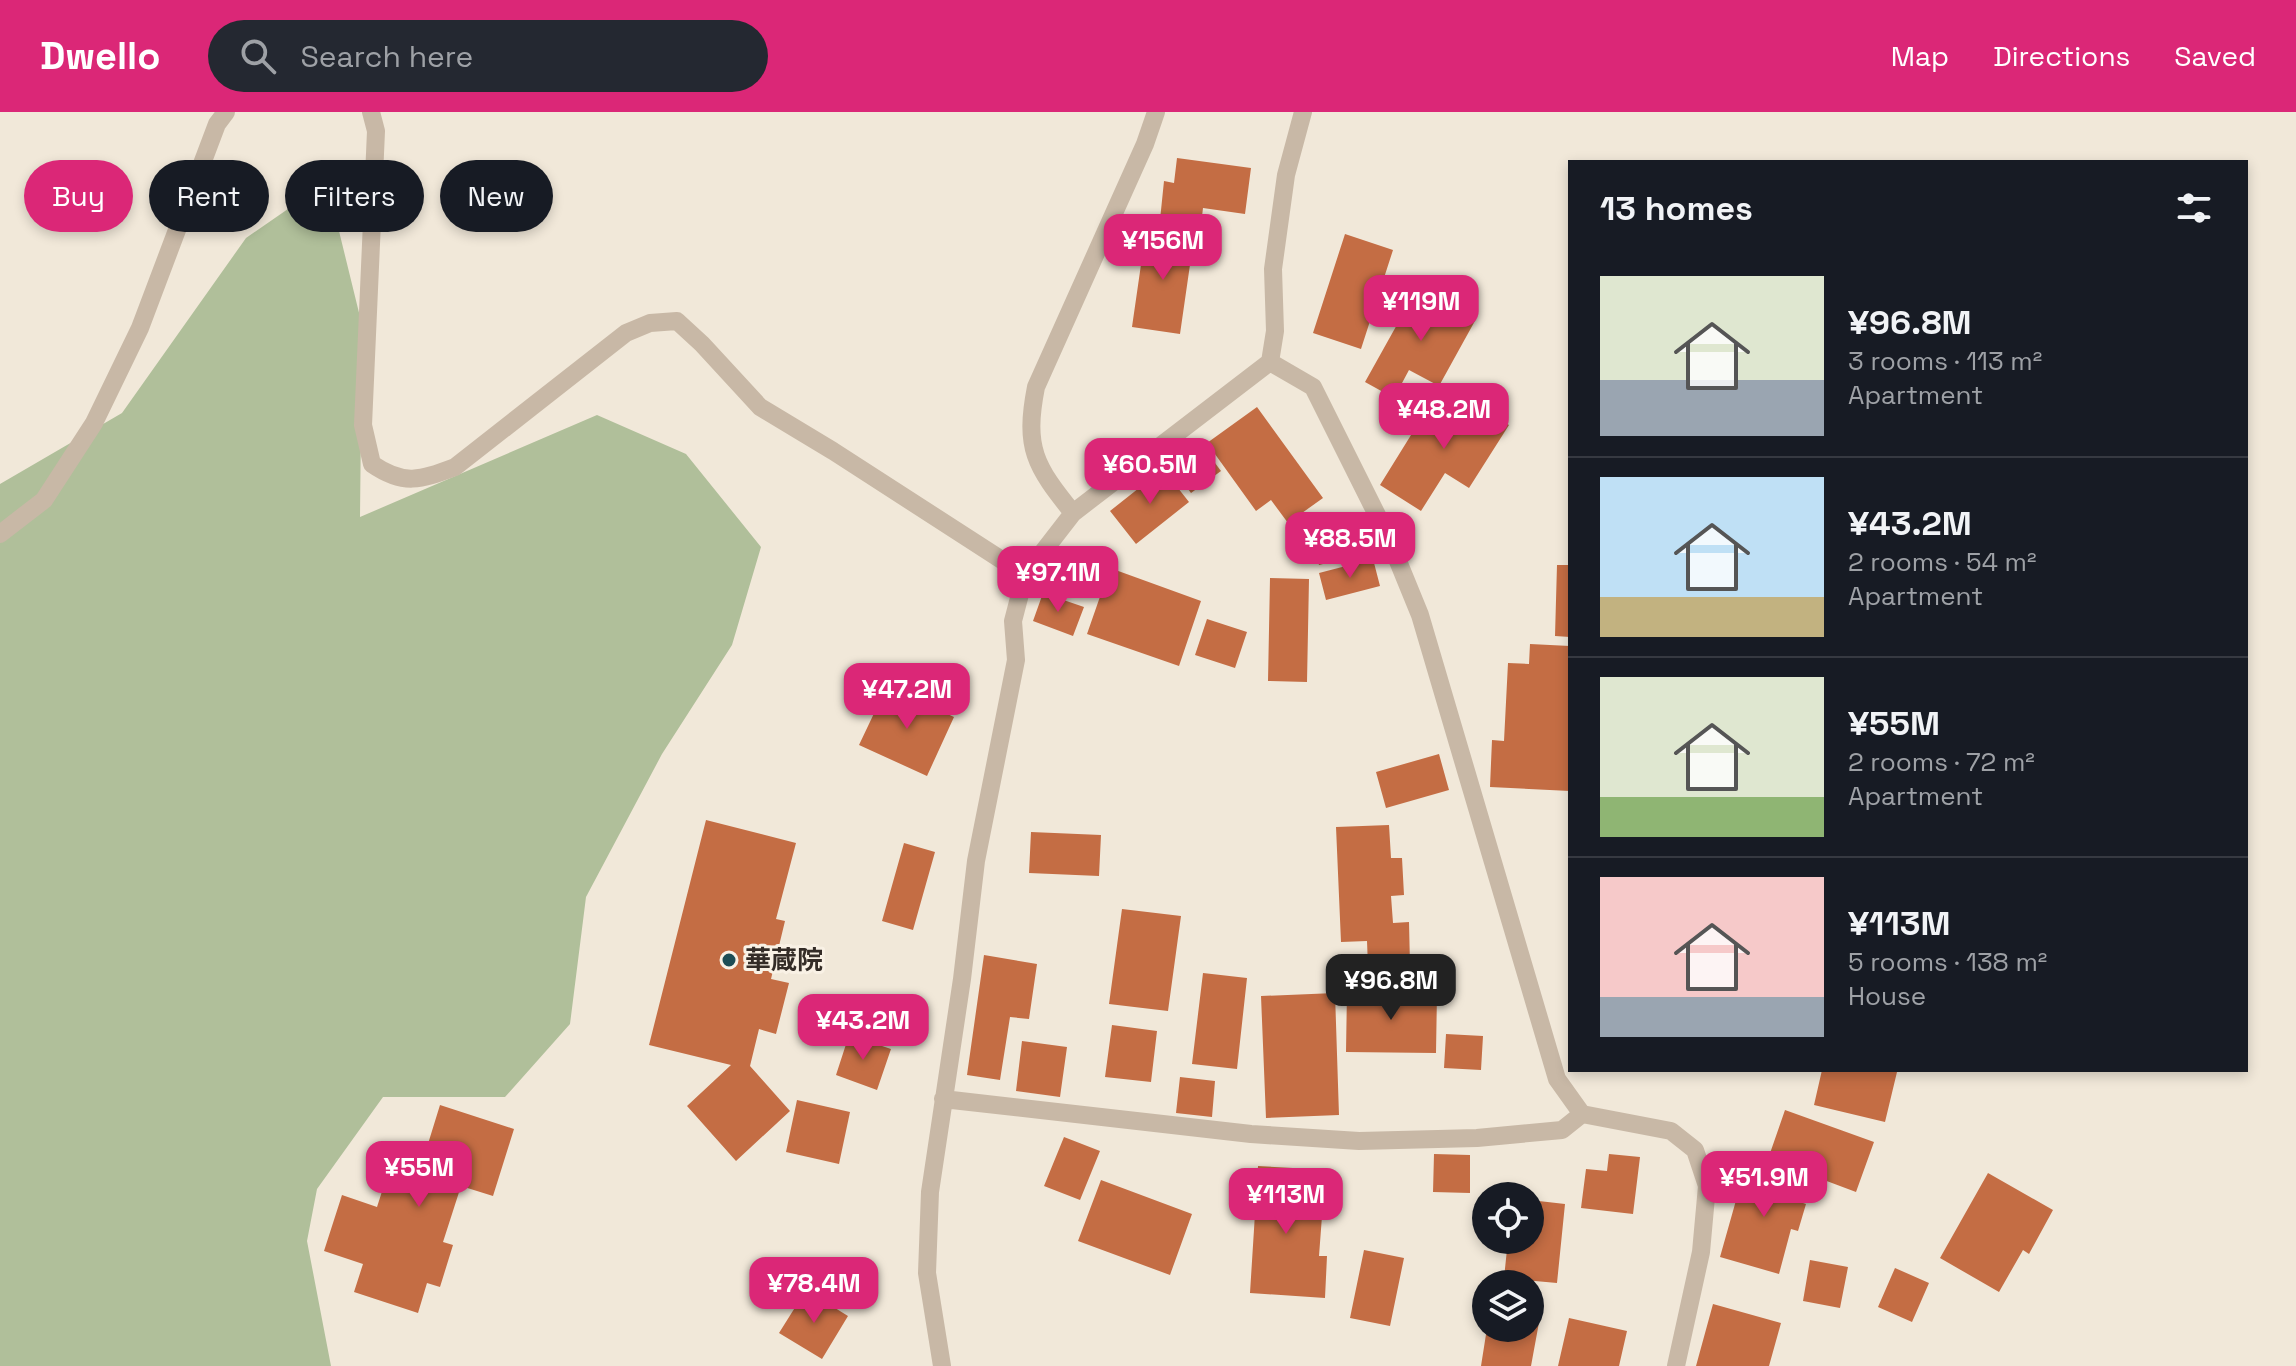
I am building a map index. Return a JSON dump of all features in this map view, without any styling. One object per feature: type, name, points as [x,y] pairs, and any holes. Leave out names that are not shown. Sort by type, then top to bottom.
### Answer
[{"type":"lane","points":[[371,112],[376,131],[363,425],[372,464],[392,478],[421,480],[455,467],[626,333],[650,323],[677,321],[760,407],[1025,575]]},
{"type":"lane","points":[[1073,513],[1051,486],[1034,455],[1030,417],[1036,387],[1145,144],[1156,112]]},
{"type":"lane","points":[[942,1366],[927,1273],[930,1192],[976,861],[1016,660],[1013,621],[1025,575],[1073,513],[1270,362],[1275,331],[1273,269],[1286,175],[1303,112]]},
{"type":"lane","points":[[0,534],[44,500],[94,423],[140,328],[215,116]]},
{"type":"lane","points":[[1270,362],[1313,387],[1389,539],[1420,615],[1557,1079],[1582,1114],[1671,1131],[1695,1150],[1707,1186],[1701,1252],[1676,1366]]},
{"type":"lane","points":[[943,1099],[1251,1134],[1359,1141],[1477,1138],[1562,1130],[1582,1114]]},
{"type":"green space","points":[[285,211],[285,232],[339,232],[362,325],[360,517],[597,415],[686,454],[761,547],[732,645],[662,754],[586,897],[570,1024],[505,1097],[383,1097],[317,1189],[307,1241],[331,1366],[0,1366],[0,484],[122,413],[246,238],[255,232],[269,232],[269,222]]},
{"type":"building","points":[[1177,158],[1251,168],[1245,214],[1203,208],[1201,225],[1160,220],[1164,181],[1174,183]]},
{"type":"building","points":[[1146,230],[1194,237],[1180,334],[1132,327]]},
{"type":"building","points":[[1345,234],[1393,250],[1361,349],[1313,333]]},
{"type":"building","points":[[1418,287],[1476,319],[1439,386],[1409,370],[1394,398],[1365,382]]},
{"type":"building","points":[[1434,398],[1462,416],[1472,401],[1509,425],[1469,488],[1445,473],[1421,511],[1380,485]]},
{"type":"building","points":[[1257,407],[1323,498],[1288,523],[1271,500],[1256,511],[1207,443]]},
{"type":"building","points":[[1203,447],[1221,471],[1191,493],[1173,469]]},
{"type":"building","points":[[1163,469],[1189,502],[1136,544],[1110,511]]},
{"type":"building","points":[[1354,517],[1363,554],[1319,565],[1309,528]]},
{"type":"building","points":[[1373,559],[1380,586],[1326,600],[1319,573]]},
{"type":"building","points":[[1557,565],[1568,565],[1568,637],[1555,636]]},
{"type":"building","points":[[1110,568],[1201,601],[1179,666],[1087,634]]},
{"type":"building","points":[[1270,578],[1309,579],[1307,682],[1268,681]]},
{"type":"building","points":[[1043,593],[1084,607],[1073,636],[1033,621]]},
{"type":"building","points":[[1207,619],[1247,632],[1235,668],[1195,655]]},
{"type":"building","points":[[1530,644],[1568,646],[1568,791],[1490,787],[1492,740],[1504,741],[1508,663],[1529,664]]},
{"type":"building","points":[[887,686],[954,717],[927,776],[859,745]]},
{"type":"building","points":[[1439,754],[1449,790],[1386,808],[1376,772]]},
{"type":"building","points":[[706,820],[796,843],[776,919],[785,921],[771,979],[789,983],[776,1034],[759,1029],[750,1066],[790,1111],[736,1161],[687,1106],[731,1065],[649,1045]]},
{"type":"building","points":[[1389,825],[1391,858],[1402,858],[1404,895],[1391,896],[1393,923],[1409,922],[1410,965],[1368,967],[1367,941],[1341,942],[1336,827]]},
{"type":"building","points":[[1031,832],[1101,835],[1099,876],[1029,873]]},
{"type":"building","points":[[904,843],[935,852],[913,930],[882,921]]},
{"type":"building","points":[[1122,909],[1181,916],[1168,1011],[1109,1004]]},
{"type":"building","points":[[984,955],[1037,964],[1029,1019],[1010,1017],[1000,1080],[967,1075]]},
{"type":"building","points":[[1203,973],[1247,978],[1237,1069],[1192,1064]]},
{"type":"building","points":[[1347,991],[1437,993],[1436,1053],[1346,1052]]},
{"type":"building","points":[[1335,993],[1339,1115],[1266,1118],[1261,996]]},
{"type":"building","points":[[1112,1025],[1157,1031],[1151,1082],[1105,1077]]},
{"type":"building","points":[[1446,1034],[1483,1036],[1481,1070],[1444,1068]]},
{"type":"building","points":[[849,1035],[891,1049],[877,1090],[836,1075]]},
{"type":"building","points":[[1022,1041],[1067,1047],[1060,1097],[1016,1091]]},
{"type":"building","points":[[1822,1072],[1897,1072],[1885,1122],[1814,1105]]},
{"type":"building","points":[[1180,1077],[1215,1081],[1212,1117],[1176,1113]]},
{"type":"building","points":[[797,1100],[850,1112],[839,1164],[786,1152]]},
{"type":"building","points":[[440,1105],[514,1129],[493,1196],[461,1186],[443,1242],[453,1245],[440,1287],[427,1283],[418,1313],[354,1292],[363,1264],[324,1251],[342,1195],[377,1207],[395,1151],[423,1160]]},
{"type":"building","points":[[1785,1110],[1874,1142],[1856,1192],[1768,1159]]},
{"type":"building","points":[[1064,1137],[1100,1151],[1080,1200],[1044,1186]]},
{"type":"building","points":[[1434,1154],[1470,1155],[1470,1193],[1433,1192]]},
{"type":"building","points":[[1609,1154],[1640,1157],[1633,1214],[1581,1208],[1586,1169],[1607,1171]]},
{"type":"building","points":[[1746,1165],[1805,1182],[1800,1202],[1806,1204],[1798,1231],[1791,1229],[1779,1274],[1720,1257]]},
{"type":"building","points":[[1258,1166],[1311,1169],[1308,1219],[1322,1216],[1319,1256],[1327,1256],[1325,1298],[1250,1293]]},
{"type":"building","points":[[1988,1173],[2053,1210],[2029,1254],[2023,1250],[1999,1292],[1940,1258]]},
{"type":"building","points":[[1101,1180],[1192,1214],[1170,1275],[1078,1241]]},
{"type":"building","points":[[1544,1202],[1565,1204],[1557,1283],[1544,1282],[1544,1270],[1505,1270],[1507,1254],[1544,1254]]},
{"type":"building","points":[[1364,1250],[1404,1258],[1390,1326],[1350,1318]]},
{"type":"building","points":[[1810,1260],[1848,1267],[1840,1308],[1803,1301]]},
{"type":"building","points":[[1895,1268],[1929,1283],[1912,1322],[1878,1307]]},
{"type":"building","points":[[806,1290],[848,1316],[822,1359],[779,1333]]},
{"type":"building","points":[[1713,1304],[1781,1323],[1769,1366],[1696,1366]]},
{"type":"building","points":[[1569,1318],[1627,1331],[1619,1366],[1558,1366]]},
{"type":"building","points":[[1485,1342],[1535,1342],[1531,1366],[1481,1366]]},
{"type":"place","name":"華蔵院","points":[[729,960]]}]
